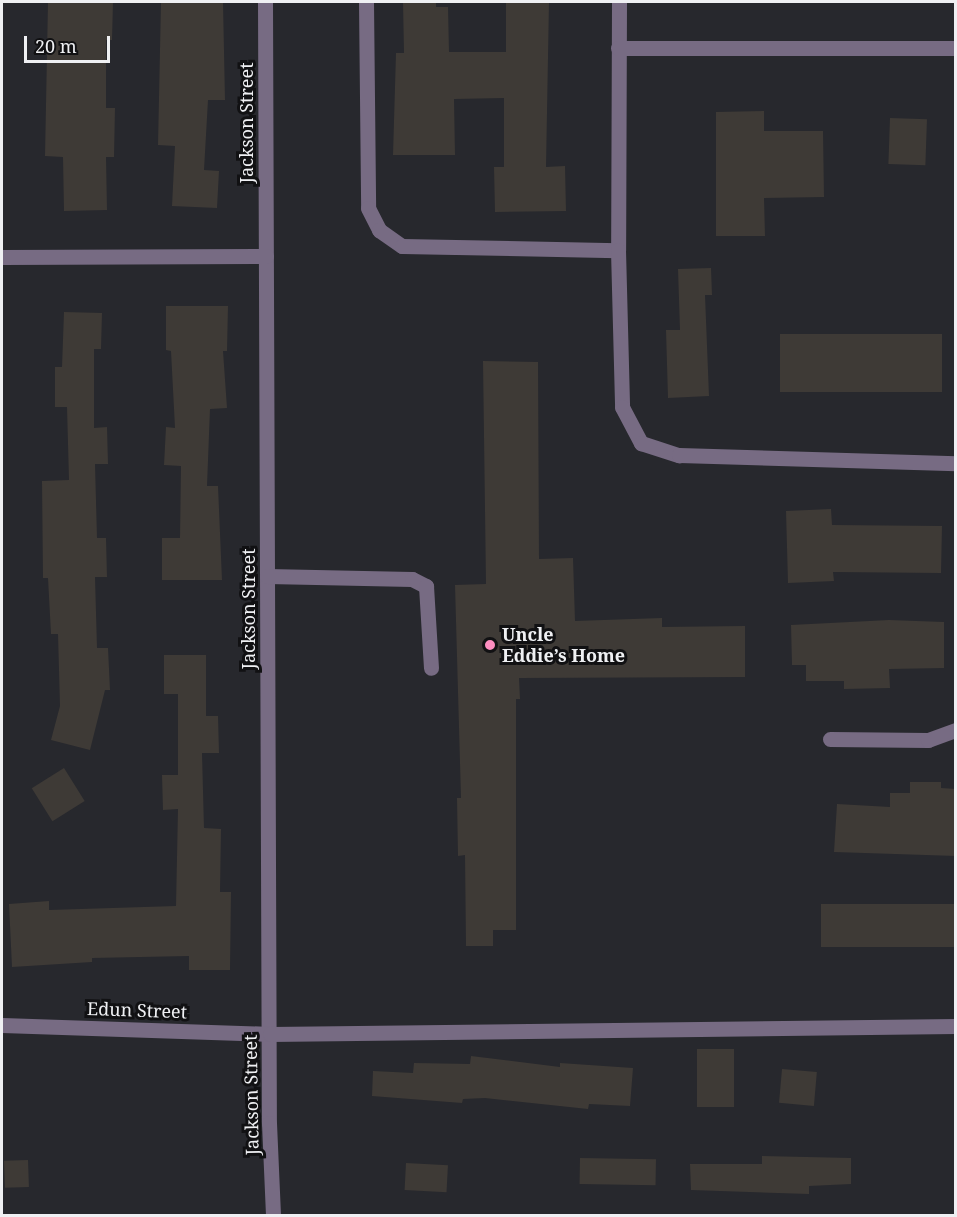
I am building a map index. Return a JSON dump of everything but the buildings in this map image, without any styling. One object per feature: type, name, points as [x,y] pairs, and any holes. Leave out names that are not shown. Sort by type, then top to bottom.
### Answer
[{"type":"street","name":"Jackson Street","points":[[265,2],[269,1123],[273,1209]]},
{"type":"street","points":[[366,2],[368,208],[379,230],[402,246],[618,250]]},
{"type":"street","points":[[619,2],[618,250],[622,407],[641,443],[679,455],[956,463]]},
{"type":"street","points":[[618,48],[956,48]]},
{"type":"street","points":[[2,257],[266,256]]},
{"type":"street","points":[[267,576],[412,579],[426,585],[430,668]]},
{"type":"street","points":[[830,739],[928,740],[956,730]]},
{"type":"street","name":"Edun Street","points":[[2,1025],[270,1034],[956,1026]]},
{"type":"place","name":"Uncle Eddie’s Home","points":[[490,645]]}]
